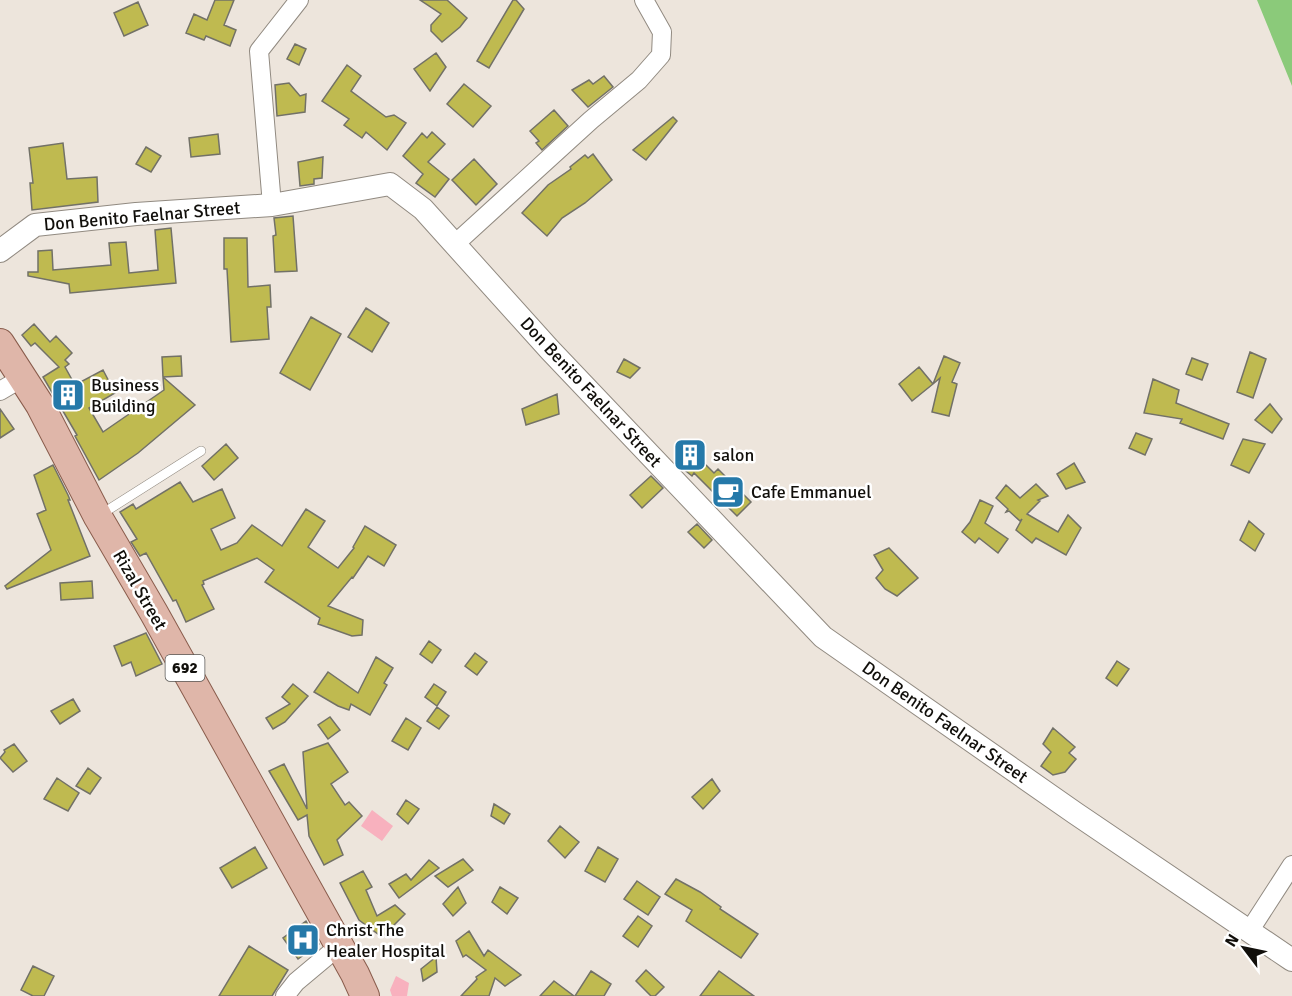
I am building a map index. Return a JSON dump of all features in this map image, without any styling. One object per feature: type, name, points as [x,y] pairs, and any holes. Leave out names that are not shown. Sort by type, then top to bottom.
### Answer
[{"type":"main road","name":"Rizal Street","points":[[0,343],[11,385],[40,405],[98,517],[154,613],[365,996]]},
{"type":"street","points":[[272,205],[259,51],[299,0]]},
{"type":"street","points":[[455,244],[591,120],[639,80],[661,55],[662,32],[644,0]]},
{"type":"street","name":"Don Benito Faelnar Street","points":[[0,251],[35,225],[136,214],[272,205],[390,184],[423,209],[550,350],[823,637],[1075,813],[1292,960]]},
{"type":"street","points":[[1250,930],[1292,865]]},
{"type":"street","points":[[285,996],[296,982],[339,946]]},
{"type":"lane","points":[[98,517],[201,451]]},
{"type":"shaded area","points":[[1257,0],[1292,0],[1292,86],[1290,81]]},
{"type":"shaded area","points":[[372,810],[393,826],[382,841],[361,826]]},
{"type":"shaded area","points":[[396,976],[409,983],[407,996],[392,996],[390,990]]},
{"type":"building","points":[[215,0],[234,0],[224,25],[236,30],[230,46],[206,36],[204,40],[186,33],[194,14],[207,20]]},
{"type":"building","points":[[420,0],[447,0],[467,18],[442,42],[431,31],[431,25],[441,14]]},
{"type":"building","points":[[513,0],[516,0],[524,9],[489,68],[477,61]]},
{"type":"building","points":[[138,2],[148,25],[124,36],[114,13]]},
{"type":"building","points":[[295,44],[306,49],[299,65],[287,59]]},
{"type":"building","points":[[436,53],[446,67],[430,91],[414,69]]},
{"type":"building","points":[[347,65],[361,76],[351,91],[386,117],[394,115],[406,123],[387,150],[366,132],[362,138],[344,125],[349,119],[322,101]]},
{"type":"building","points":[[604,76],[613,87],[588,107],[572,90],[589,80],[593,84]]},
{"type":"building","points":[[289,83],[300,96],[306,94],[305,112],[277,116],[275,85]]},
{"type":"building","points":[[464,84],[491,106],[473,127],[447,104]]},
{"type":"building","points":[[554,110],[568,126],[542,150],[536,143],[539,141],[530,131]]},
{"type":"building","points":[[673,117],[677,121],[646,160],[633,150]]},
{"type":"building","points":[[432,132],[445,144],[428,162],[449,179],[435,197],[416,183],[423,174],[403,156],[422,133],[427,138]]},
{"type":"building","points":[[218,134],[220,154],[191,157],[189,138]]},
{"type":"building","points":[[63,143],[67,179],[97,177],[98,202],[32,210],[30,183],[33,183],[29,148]]},
{"type":"building","points":[[146,147],[161,156],[151,172],[136,164]]},
{"type":"building","points":[[593,154],[612,180],[585,203],[562,218],[547,236],[522,213],[548,185],[571,169],[570,167],[585,155],[588,158]]},
{"type":"building","points":[[323,157],[322,178],[314,179],[314,184],[300,186],[298,162]]},
{"type":"building","points":[[474,159],[497,184],[476,205],[452,180]]},
{"type":"building","points":[[293,216],[297,271],[275,272],[274,218]]},
{"type":"building","points":[[171,228],[176,283],[70,293],[69,284],[28,276],[28,272],[38,272],[38,251],[52,250],[53,270],[111,265],[109,243],[126,242],[129,273],[158,270],[155,230]]},
{"type":"building","points":[[224,238],[247,238],[248,287],[270,285],[271,307],[267,307],[269,339],[231,342],[227,269],[224,269]]},
{"type":"building","points":[[366,308],[389,323],[372,352],[348,337]]},
{"type":"building","points":[[311,317],[341,334],[310,390],[280,373]]},
{"type":"building","points":[[34,324],[50,342],[56,336],[72,353],[65,360],[69,364],[65,367],[75,385],[103,370],[115,393],[89,408],[103,432],[164,390],[163,377],[195,405],[138,453],[99,480],[75,436],[77,435],[43,377],[59,367],[35,343],[31,346],[22,335]]},
{"type":"building","points":[[1250,352],[1266,359],[1253,398],[1237,392]]},
{"type":"building","points":[[181,356],[182,376],[163,377],[162,357]]},
{"type":"building","points":[[944,356],[960,363],[952,382],[957,384],[949,416],[932,412],[940,378],[933,384]]},
{"type":"building","points":[[1192,358],[1208,364],[1202,380],[1186,374]]},
{"type":"building","points":[[624,359],[640,368],[630,378],[617,372]]},
{"type":"building","points":[[919,367],[933,384],[912,401],[899,384]]},
{"type":"building","points":[[1153,379],[1179,390],[1176,403],[1229,424],[1223,439],[1180,423],[1182,419],[1144,413]]},
{"type":"building","points":[[557,394],[559,414],[526,425],[522,409]]},
{"type":"building","points":[[1270,404],[1282,419],[1272,433],[1255,420]]},
{"type":"building","points":[[0,409],[14,429],[0,438]]},
{"type":"building","points":[[1136,433],[1152,439],[1145,455],[1129,448]]},
{"type":"building","points":[[1243,439],[1265,444],[1249,473],[1231,465]]},
{"type":"building","points":[[226,444],[238,458],[214,480],[202,466]]},
{"type":"building","name":"Cafe Emmanuel","points":[[689,448],[714,473],[718,469],[751,502],[737,516],[694,473],[692,476],[676,463]]},
{"type":"building","points":[[1074,463],[1085,482],[1066,489],[1057,474]]},
{"type":"building","points":[[53,465],[68,495],[90,556],[7,589],[5,586],[51,550],[37,514],[46,510],[34,475]]},
{"type":"building","points":[[651,476],[663,488],[642,508],[630,495]]},
{"type":"building","points":[[180,482],[193,502],[222,489],[235,518],[211,529],[221,550],[237,543],[252,525],[282,546],[306,509],[325,521],[308,547],[338,568],[354,548],[365,526],[396,545],[384,566],[368,556],[353,578],[328,606],[363,620],[362,635],[352,636],[318,624],[320,618],[265,582],[274,570],[257,558],[203,581],[202,585],[214,609],[186,622],[176,600],[173,601],[146,553],[140,556],[131,542],[137,539],[120,512],[133,504],[136,509]]},
{"type":"building","points":[[1036,484],[1048,496],[1038,500],[1040,501],[1027,514],[1058,532],[1068,515],[1081,528],[1066,555],[1036,538],[1032,543],[1016,530],[1022,519],[1020,521],[1009,511],[1006,512],[1008,509],[996,498],[1006,485],[1020,498]]},
{"type":"building","points":[[980,500],[993,506],[985,523],[1008,539],[998,553],[979,538],[975,543],[962,532],[970,522]]},
{"type":"building","points":[[1249,521],[1264,534],[1255,551],[1240,540]]},
{"type":"building","points":[[697,524],[712,540],[704,548],[688,532]]},
{"type":"building","points":[[889,548],[918,578],[897,596],[885,589],[876,578],[883,570],[874,555]]},
{"type":"building","points":[[92,581],[93,598],[61,600],[60,583]]},
{"type":"building","points":[[146,633],[162,664],[136,676],[131,662],[122,666],[114,646]]},
{"type":"building","points":[[429,641],[441,650],[432,663],[420,654]]},
{"type":"building","points":[[475,653],[487,662],[477,675],[465,666]]},
{"type":"building","points":[[376,657],[393,668],[384,683],[387,685],[370,715],[351,704],[349,710],[338,706],[314,692],[328,672],[358,693]]},
{"type":"building","points":[[1117,661],[1129,669],[1117,686],[1106,678]]},
{"type":"building","points":[[293,684],[308,696],[285,722],[273,729],[266,718],[290,704],[282,697]]},
{"type":"building","points":[[434,684],[446,692],[437,706],[425,697]]},
{"type":"building","points":[[73,699],[80,711],[60,724],[51,711]]},
{"type":"building","points":[[437,707],[449,716],[439,729],[427,721]]},
{"type":"building","points":[[330,717],[340,730],[328,739],[318,725]]},
{"type":"building","points":[[406,718],[421,728],[408,750],[392,741]]},
{"type":"building","points":[[1053,728],[1075,747],[1069,753],[1076,759],[1065,772],[1053,775],[1041,766],[1051,752],[1043,744]]},
{"type":"building","points":[[328,743],[348,772],[331,784],[345,805],[349,802],[362,816],[337,840],[343,855],[324,865],[309,836],[307,815],[298,820],[269,771],[284,764],[307,809],[303,752]]},
{"type":"building","points":[[14,744],[27,761],[13,772],[0,758],[4,750]]},
{"type":"building","points":[[88,768],[101,778],[90,794],[76,786]]},
{"type":"building","points":[[57,778],[79,793],[68,811],[44,799]]},
{"type":"building","points":[[712,779],[720,791],[703,809],[692,797]]},
{"type":"building","points":[[406,800],[419,809],[408,824],[397,814]]},
{"type":"building","points":[[494,804],[510,814],[504,824],[491,816]]},
{"type":"building","points":[[560,826],[579,842],[565,858],[548,841]]},
{"type":"building","points":[[255,847],[267,868],[232,888],[220,868]]},
{"type":"building","points":[[598,847],[618,859],[605,882],[585,871]]},
{"type":"building","points":[[463,859],[473,870],[448,887],[435,876]]},
{"type":"building","points":[[429,860],[439,868],[399,898],[389,884],[406,874],[411,880]]},
{"type":"building","points":[[363,871],[372,887],[366,890],[377,916],[395,905],[405,914],[382,937],[359,920],[340,883]]},
{"type":"building","points":[[676,879],[700,892],[721,907],[720,909],[758,934],[741,958],[686,921],[692,910],[665,894]]},
{"type":"building","points":[[637,881],[660,897],[648,915],[624,899]]},
{"type":"building","points":[[458,887],[466,903],[453,916],[443,904]]},
{"type":"building","points":[[500,887],[518,898],[507,914],[492,902]]},
{"type":"building","points":[[638,916],[652,926],[638,947],[623,936]]},
{"type":"building","name":"Christ The Healer Hospital","points":[[306,921],[319,944],[298,959],[283,938]]},
{"type":"building","points":[[469,931],[484,956],[488,950],[521,975],[505,986],[495,978],[489,996],[461,996],[477,979],[476,977],[486,970],[466,955],[463,957],[456,941]]},
{"type":"building","points":[[249,946],[288,970],[272,996],[219,996]]},
{"type":"building","points":[[436,957],[437,972],[423,981],[421,969]]},
{"type":"building","points":[[33,966],[54,976],[44,996],[33,996],[21,990]]},
{"type":"building","points":[[646,970],[664,987],[655,996],[651,996],[636,981]]},
{"type":"building","points":[[591,971],[611,984],[604,996],[575,996]]},
{"type":"building","points":[[719,971],[754,996],[700,996]]},
{"type":"building","points":[[554,981],[574,996],[540,996]]},
{"type":"place","name":"Business Building","points":[[68,395]]},
{"type":"place","name":"salon","points":[[690,455]]},
{"type":"place","name":"Cafe Emmanuel","points":[[728,492]]},
{"type":"place","name":"Christ The Healer Hospital","points":[[303,940]]}]
